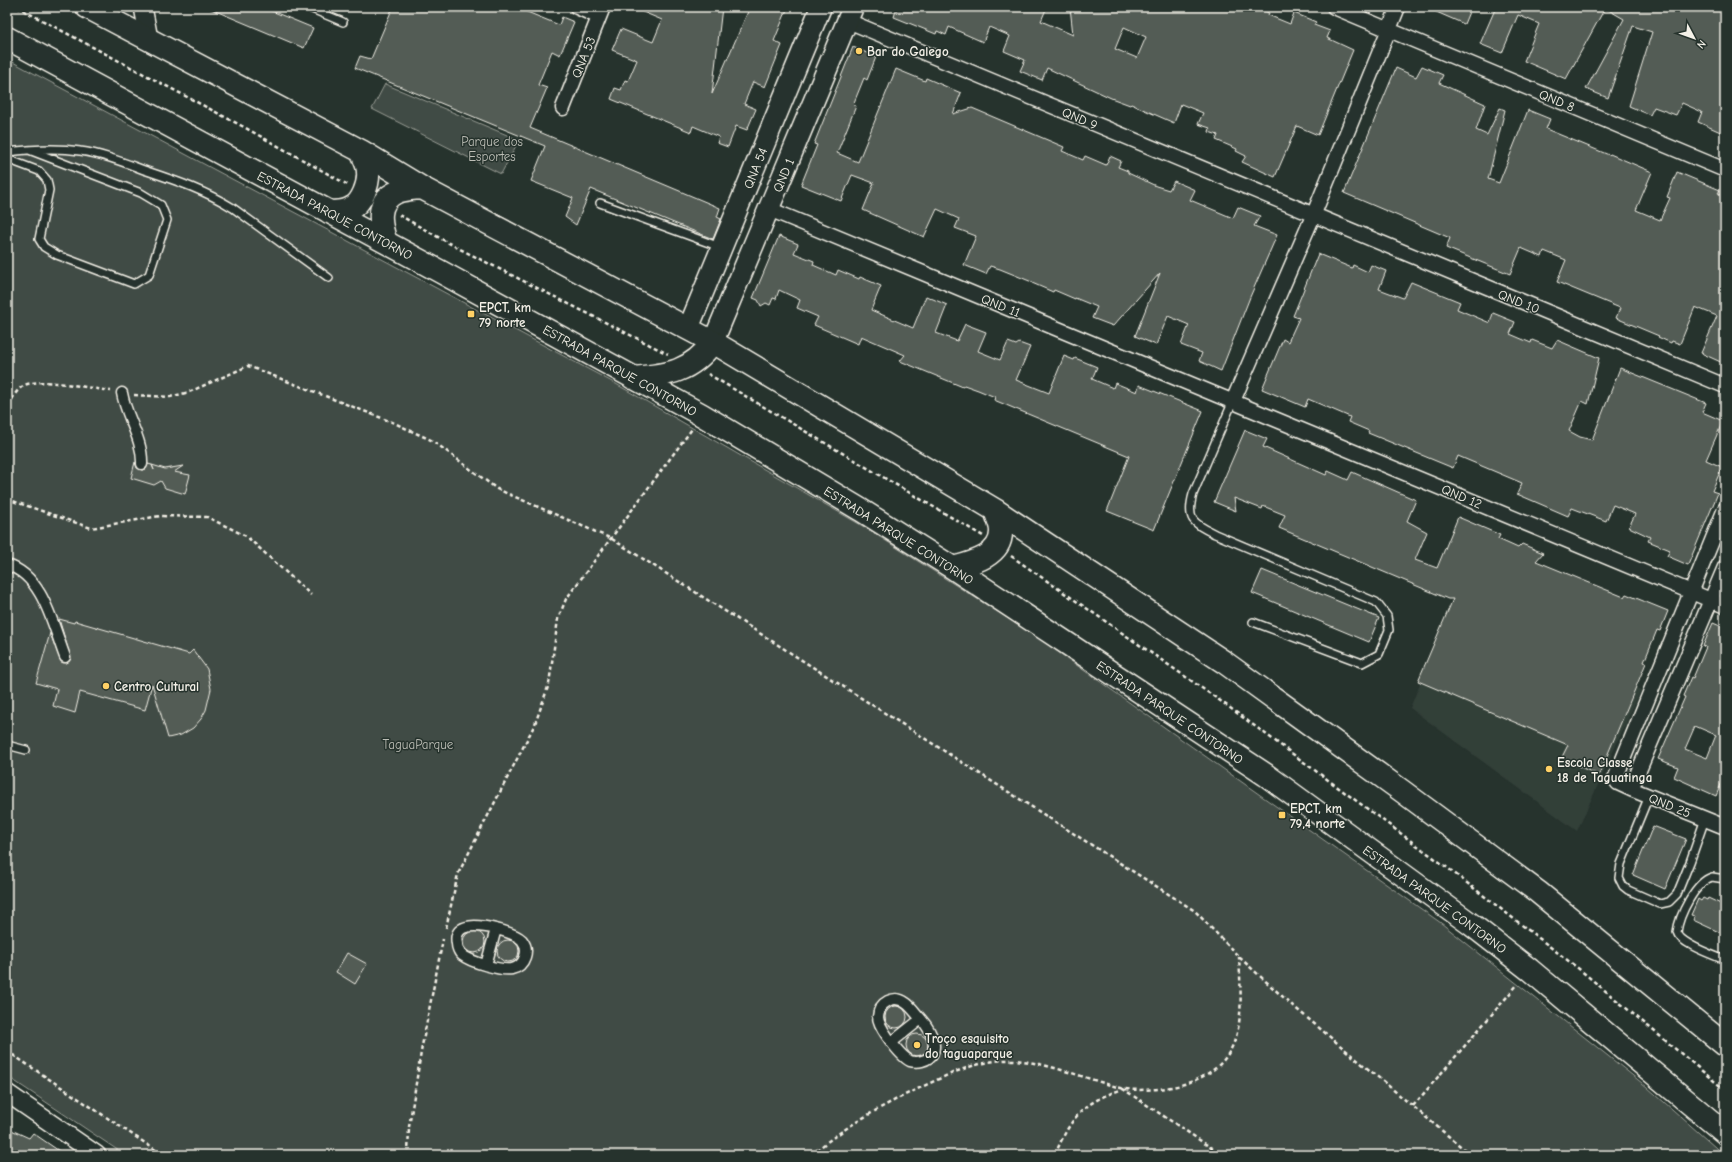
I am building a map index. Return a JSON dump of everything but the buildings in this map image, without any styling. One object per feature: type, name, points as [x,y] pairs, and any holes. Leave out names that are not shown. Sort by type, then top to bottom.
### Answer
[{"type":"highway","points":[[87,7],[361,151],[422,188],[714,342],[995,510],[1224,662],[1396,786],[1538,892],[1725,1045]]},
{"type":"highway","name":"ESTRADA PARQUE CONTORNO","points":[[7,38],[386,242],[702,415],[861,510],[953,568],[1266,775],[1472,925],[1530,970],[1725,1133]]},
{"type":"highway","points":[[329,212],[350,209],[358,203],[363,194],[367,182],[368,172],[361,151]]},
{"type":"highway","points":[[386,242],[380,218],[385,202],[397,192],[422,188]]},
{"type":"highway","points":[[633,378],[665,375],[687,367],[705,354],[714,342]]},
{"type":"highway","points":[[953,568],[984,558],[996,546],[1001,537],[1002,530],[995,510]]},
{"type":"main road","name":"QNA 54","points":[[688,329],[821,7]]},
{"type":"main road","name":"QND 1","points":[[714,342],[851,14]]},
{"type":"main road","points":[[721,250],[736,266],[746,264]]},
{"type":"street","points":[[117,23],[134,15],[139,7]]},
{"type":"street","points":[[143,7],[149,39]]},
{"type":"street","points":[[577,7],[602,12]]},
{"type":"street","name":"QND 8","points":[[1334,7],[1725,170]]},
{"type":"street","points":[[1233,401],[1313,216],[1398,7]]},
{"type":"street","name":"QNA 53","points":[[562,108],[602,12]]},
{"type":"street","name":"QND 9","points":[[851,14],[1313,216]]},
{"type":"street","name":"QND 11","points":[[769,209],[1233,401]]},
{"type":"street","name":"QND 10","points":[[1313,216],[1725,386]]},
{"type":"street","points":[[122,393],[124,405],[142,452],[142,464]]},
{"type":"street","name":"QND 12","points":[[1233,401],[1691,590],[1725,606]]},
{"type":"street","points":[[1691,590],[1725,509]]},
{"type":"street","points":[[7,565],[14,567],[24,574],[33,582],[41,593],[65,657]]},
{"type":"street","points":[[1631,789],[1725,567]]},
{"type":"street","name":"QND 25","points":[[1691,590],[1620,764],[1616,780],[1631,789],[1725,827]]},
{"type":"street","points":[[467,926],[482,926],[496,929],[521,939],[525,946],[526,955],[520,964],[512,969],[486,965],[461,954],[457,946],[456,938],[461,930],[467,926]]},
{"type":"street","points":[[486,965],[496,929]]},
{"type":"street","points":[[892,999],[899,999],[906,1002],[921,1019],[929,1029],[934,1041],[934,1050],[930,1058],[920,1062],[910,1061],[884,1031],[878,1019],[879,1010],[884,1002],[892,999]]},
{"type":"street","points":[[892,1042],[921,1019]]},
{"type":"street","points":[[7,1093],[97,1155]]},
{"type":"lane","points":[[307,7],[343,22]]},
{"type":"lane","points":[[7,152],[58,149],[97,155],[192,187],[219,199],[233,208],[329,278]]},
{"type":"lane","points":[[7,158],[39,171],[47,180],[49,190],[39,239],[44,247],[57,255],[134,284],[148,275],[168,220],[161,205],[141,192],[28,150]]},
{"type":"lane","points":[[600,203],[721,250]]},
{"type":"lane","points":[[1233,401],[1193,494],[1189,510],[1192,518],[1199,526],[1215,534],[1376,602],[1387,616],[1389,630],[1378,654],[1362,663],[1253,622]]},
{"type":"lane","points":[[7,745],[26,750]]},
{"type":"lane","points":[[1649,796],[1621,864],[1619,878],[1623,886],[1628,890],[1660,904],[1669,902],[1677,894],[1690,862],[1704,819]]},
{"type":"lane","points":[[1725,879],[1712,877],[1699,885],[1688,904],[1677,932],[1679,937],[1686,943],[1725,960]]},
{"type":"path","points":[[7,413],[12,397],[23,386],[42,381],[150,397],[170,398],[189,392],[248,366],[392,422],[433,441],[497,489],[612,539],[1195,911],[1240,957],[1293,1006],[1471,1155]]},
{"type":"path","points":[[408,1155],[409,1127],[422,1046],[437,966],[458,874],[535,724],[549,684],[558,619],[566,599],[612,539],[702,415]]},
{"type":"path","points":[[7,499],[91,528],[160,516],[207,517],[246,536],[311,595]]},
{"type":"path","points":[[811,1155],[832,1137],[866,1116],[905,1095],[964,1068],[987,1061],[1006,1060],[1027,1062],[1123,1089],[1168,1089],[1193,1082],[1215,1070],[1225,1060],[1234,1044],[1242,1002],[1240,957]]},
{"type":"path","points":[[1413,1106],[1530,970]]},
{"type":"path","points":[[7,1051],[163,1155]]},
{"type":"path","points":[[1055,1155],[1072,1121],[1084,1108],[1107,1094],[1123,1089]]},
{"type":"path","points":[[1123,1089],[1222,1155]]},
{"type":"shaded area","name":"Escola Classe 18 de Taguatinga","points":[[1449,612],[1641,690],[1577,831],[1410,708]]},
{"type":"green space","name":"TaguaParque","points":[[7,59],[616,384],[861,525],[1034,635],[1441,923],[1647,1087],[1724,1155],[125,1155],[7,1076]]},
{"type":"green space","name":"Parque dos Esportes","points":[[385,84],[519,140],[501,174],[372,109]]},
{"type":"place","name":"Bar do Galego","points":[[859,51]]},
{"type":"place","name":"EPCT, km 79 norte","points":[[471,314]]},
{"type":"place","name":"Centro Cultural","points":[[106,686]]},
{"type":"place","name":"Escola Classe 18 de Taguatinga","points":[[1549,769]]},
{"type":"place","name":"EPCT, km 79,4 norte","points":[[1282,815]]},
{"type":"place","name":"Troço esquisito do taguaparque","points":[[917,1045]]}]
